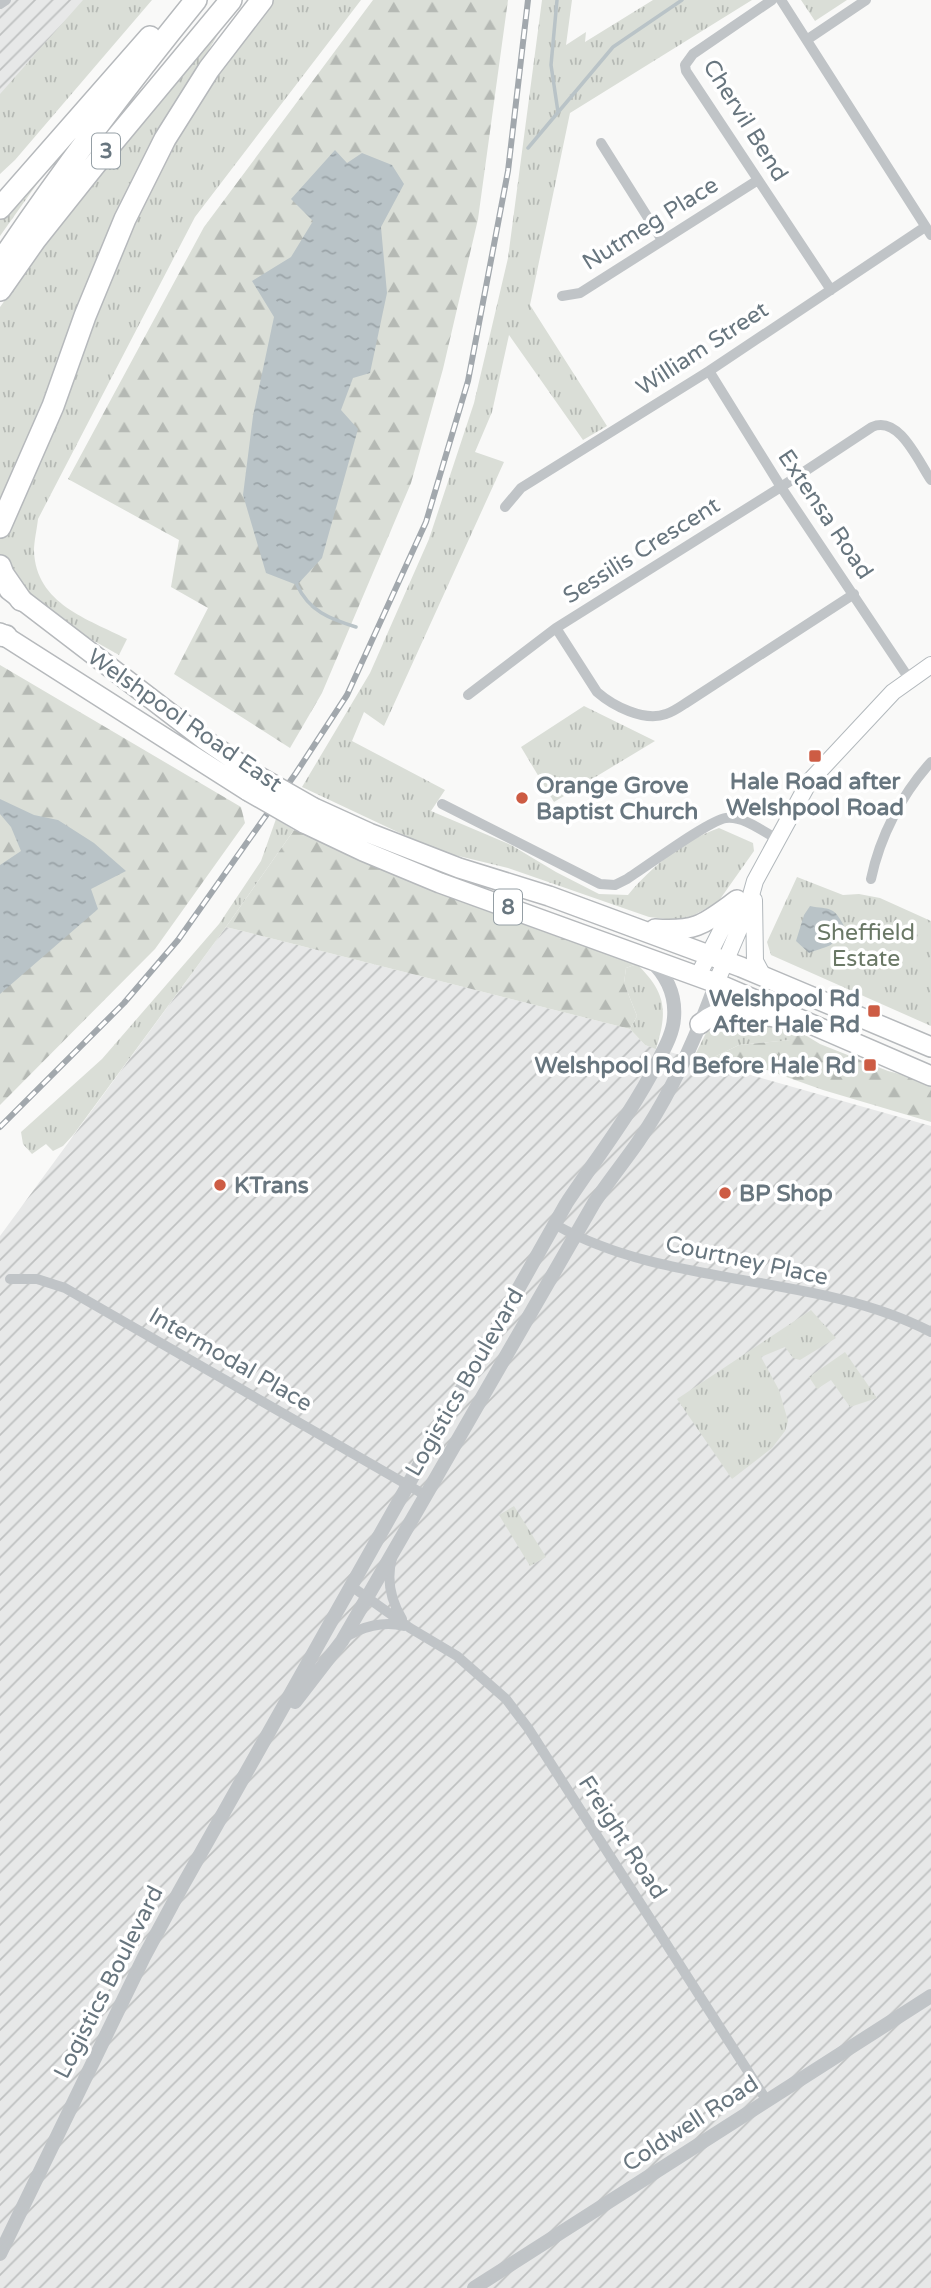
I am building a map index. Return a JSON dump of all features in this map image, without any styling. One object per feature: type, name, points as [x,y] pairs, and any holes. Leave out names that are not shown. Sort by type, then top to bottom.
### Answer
[{"type":"highway","points":[[0,208],[121,68],[185,0]]},
{"type":"highway","name":"3","points":[[0,263],[28,220],[195,0]]},
{"type":"highway","name":"3","points":[[0,290],[61,208],[231,0]]},
{"type":"highway","points":[[0,527],[28,467],[115,243],[165,139],[209,69],[262,0]]},
{"type":"highway","points":[[0,514],[28,467]]},
{"type":"highway","points":[[0,566],[21,600]]},
{"type":"highway","name":"Welshpool Road East","points":[[0,583],[205,740],[253,784]]},
{"type":"highway","name":"Welshpool Road East","points":[[2,635],[309,816],[363,851],[440,883],[707,979],[923,1073]]},
{"type":"highway","name":"Welshpool Road East","points":[[309,816],[369,834],[458,868],[636,928],[763,976],[931,1047]]},
{"type":"highway","points":[[636,928],[693,928],[706,923],[748,890]]},
{"type":"highway","name":"8","points":[[700,1024],[720,1010],[761,1014],[776,1018],[887,1068],[923,1073]]},
{"type":"main road","points":[[707,979],[748,890],[809,782],[893,692],[931,665]]},
{"type":"main road","points":[[748,890],[755,918],[755,961],[763,976]]},
{"type":"street","points":[[0,4],[6,0]]},
{"type":"street","name":"Chervil Bend","points":[[772,0],[693,54],[685,65],[686,71],[831,290]]},
{"type":"street","points":[[781,0],[928,231]]},
{"type":"street","points":[[808,39],[866,0]]},
{"type":"street","points":[[601,142],[662,240]]},
{"type":"street","name":"Nutmeg Place","points":[[562,296],[576,295],[758,180]]},
{"type":"street","name":"William Street","points":[[505,507],[521,488],[928,231]]},
{"type":"street","name":"Extensa Road","points":[[709,371],[781,487],[910,680]]},
{"type":"street","name":"Sessilis Crescent","points":[[854,594],[665,715],[641,714],[605,699],[597,692],[556,628],[872,427],[882,424],[897,430],[931,480]]},
{"type":"street","points":[[468,695],[556,628]]},
{"type":"street","points":[[871,879],[880,846],[905,795],[931,761]]},
{"type":"street","points":[[442,804],[600,884],[615,885],[627,879],[710,825],[726,818],[744,821],[777,839]]},
{"type":"street","name":"Logistics Boulevard","points":[[0,2254],[144,1957],[566,1204],[644,1088],[666,1043],[675,1014],[671,992],[657,967],[646,956]]},
{"type":"street","name":"Logistics Boulevard","points":[[269,1736],[343,1639],[594,1203],[655,1115],[700,1024],[707,979]]},
{"type":"street","name":"Courtney Place","points":[[556,1225],[599,1247],[639,1259],[867,1306],[908,1319],[931,1332]]},
{"type":"street","name":"Intermodal Place","points":[[10,1279],[37,1279],[65,1287],[425,1495]]},
{"type":"street","name":"Freight Road","points":[[398,1542],[391,1561],[389,1582],[392,1600],[401,1618],[410,1628]]},
{"type":"street","name":"Freight Road","points":[[351,1586],[410,1628],[457,1656],[506,1699],[528,1728],[767,2101]]},
{"type":"street","name":"Freight Road","points":[[343,1639],[378,1625],[392,1623],[410,1628]]},
{"type":"street","name":"Coldwell Road","points":[[474,2288],[931,1996]]},
{"type":"shaded area","points":[[0,0],[92,0],[0,97]]},
{"type":"shaded area","points":[[226,927],[630,1029],[645,1045],[931,1126],[931,2288],[0,2288],[0,1236]]},
{"type":"green space","points":[[83,0],[152,0],[0,174],[0,94]]},
{"type":"green space","points":[[262,0],[361,0],[195,217],[38,519],[34,551],[37,569],[44,584],[54,597],[67,607],[127,639],[119,655],[21,600],[0,566],[0,527],[125,219]]},
{"type":"green space","points":[[373,0],[508,0],[478,219],[443,369],[411,483],[322,693],[290,748],[174,674],[208,608],[171,587],[179,540],[68,479],[204,227]]},
{"type":"green space","points":[[542,0],[572,0],[566,45],[586,32],[585,42],[653,0],[752,0],[570,113],[530,305],[607,426],[583,440],[509,335],[492,412],[475,452],[504,462],[384,726],[364,712],[352,741],[445,790],[431,811],[511,845],[599,894],[628,895],[647,874],[669,856],[693,840],[719,828],[753,843],[754,851],[718,902],[683,921],[649,917],[508,868],[438,851],[302,787],[370,673],[429,539],[474,403],[508,258]]},
{"type":"green space","points":[[801,0],[847,0],[815,21]]},
{"type":"green space","points":[[223,26],[118,213],[89,279],[26,451],[0,503],[0,307],[64,219]]},
{"type":"green space","points":[[71,136],[0,236],[0,216]]},
{"type":"green space","points":[[0,665],[241,807],[245,823],[155,949],[0,1105]]},
{"type":"green space","points":[[584,706],[655,741],[554,802],[521,747]]},
{"type":"green space","points":[[276,819],[294,830],[226,927],[74,1134],[63,1146],[53,1151],[46,1144],[32,1154],[23,1144],[21,1132],[102,1059],[219,924],[261,861]]},
{"type":"green space","points":[[294,830],[569,934],[637,964],[626,968],[624,983],[637,1016],[630,1029],[226,927]]},
{"type":"green space","name":"Sheffield Estate","points":[[797,877],[843,895],[859,894],[880,898],[931,921],[931,1026],[771,955],[767,942]]},
{"type":"green space","points":[[637,964],[654,984],[662,1003],[662,1023],[656,1049],[645,1045],[630,1029],[637,1016],[624,983],[626,968]]},
{"type":"green space","points":[[722,1016],[747,1016],[792,1027],[791,1040],[739,1045],[704,1062],[693,1059],[710,1025]]},
{"type":"green space","points":[[792,1027],[820,1044],[888,1071],[931,1082],[931,1122],[823,1090],[736,1059],[716,1060],[712,1065],[704,1062],[739,1045],[790,1040]]},
{"type":"green space","points":[[811,1310],[836,1338],[800,1360],[793,1358],[785,1347],[761,1357],[779,1390],[788,1421],[785,1431],[772,1448],[732,1479],[677,1399]]},
{"type":"green space","points":[[845,1352],[877,1398],[850,1407],[831,1380],[817,1389],[809,1377]]},
{"type":"green space","points":[[514,1506],[546,1557],[530,1566],[499,1515]]},
{"type":"water","points":[[335,150],[347,163],[362,153],[392,165],[404,184],[381,227],[387,293],[370,373],[353,378],[341,410],[358,429],[322,558],[297,585],[266,573],[243,495],[253,416],[274,317],[252,281],[291,257],[313,221],[291,199]]},
{"type":"water","points":[[0,799],[34,815],[58,820],[94,843],[126,871],[91,889],[98,909],[0,994],[0,865],[21,851],[11,827],[0,814]]},
{"type":"water","points":[[810,906],[834,911],[844,926],[830,945],[809,953],[796,941],[804,915]]},
{"type":"waterway","points":[[557,0],[551,65],[558,112]]},
{"type":"waterway","points":[[528,148],[613,47],[682,0]]},
{"type":"waterway","points":[[297,585],[321,613],[356,627]]},
{"type":"railway","points":[[0,1127],[124,1003],[178,940],[296,773],[347,695],[426,522],[468,381],[508,171],[528,0]]},
{"type":"place","name":"Hale Road after Welshpool Road","points":[[815,756]]},
{"type":"place","name":"Orange Grove Baptist Church","points":[[522,798]]},
{"type":"place","name":"Welshpool Rd After Hale Rd","points":[[874,1011]]},
{"type":"place","name":"Welshpool Rd Before Hale Rd","points":[[870,1065]]},
{"type":"place","name":"KTrans","points":[[220,1185]]},
{"type":"place","name":"BP Shop","points":[[725,1193]]}]
